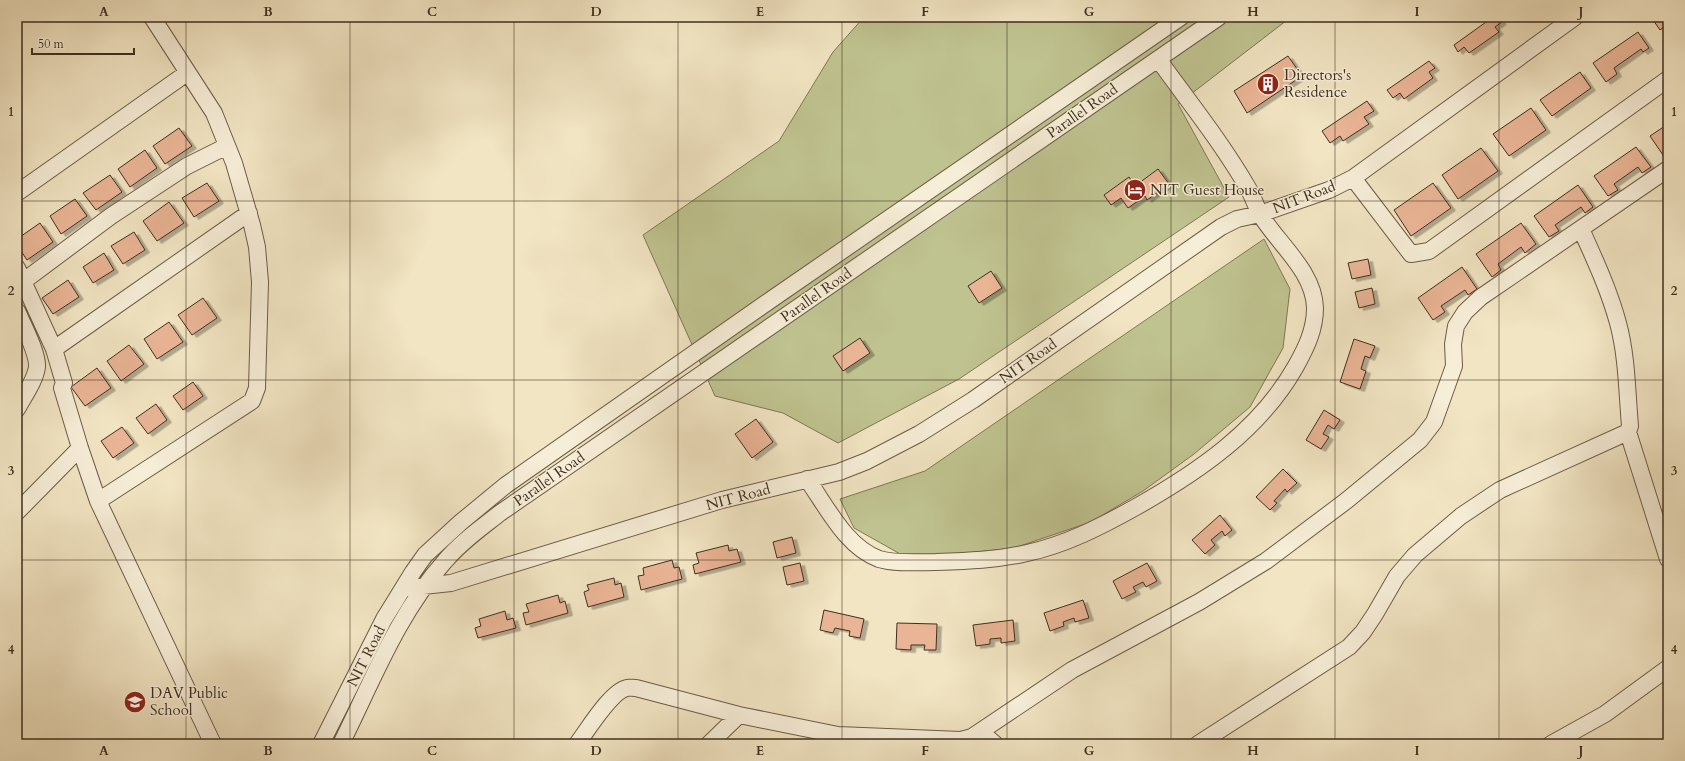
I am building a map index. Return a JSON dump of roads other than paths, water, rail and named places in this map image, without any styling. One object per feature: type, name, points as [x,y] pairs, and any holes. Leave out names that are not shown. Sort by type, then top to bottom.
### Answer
[{"type":"street","points":[[98,501],[252,401],[257,388],[260,282],[257,247],[249,213],[234,163],[214,113],[152,17]]},
{"type":"street","name":"Parallel Road","points":[[404,588],[425,555],[461,522],[506,485],[888,218],[1181,17]]},
{"type":"street","name":"Parallel Road","points":[[424,587],[445,561],[468,537],[500,513],[1219,17]]},
{"type":"street","name":"NIT Road","points":[[321,744],[384,619],[404,588],[451,583],[722,500],[839,472],[867,461],[919,434],[973,400],[1221,227],[1237,218],[1260,214],[1329,190],[1353,178],[1575,17]]},
{"type":"street","points":[[807,479],[848,538],[863,551],[881,560],[914,563],[975,561],[1027,553],[1064,542],[1112,520],[1168,489],[1197,470],[1229,444],[1266,409],[1289,379],[1307,346],[1313,323],[1315,307],[1312,290],[1302,270],[1260,214],[1250,191],[1225,151],[1158,59]]},
{"type":"street","points":[[17,193],[187,73]]},
{"type":"street","points":[[1353,178],[1411,254],[1429,251],[1668,79]]},
{"type":"street","points":[[213,744],[98,501],[62,388],[64,382],[54,349],[19,278],[187,166],[227,146]]},
{"type":"street","points":[[577,744],[609,701],[626,688],[636,688],[659,693],[739,715],[838,735],[961,740],[972,737],[1072,670],[1199,602],[1266,561],[1346,501],[1420,440],[1434,422],[1441,406],[1454,366],[1453,344],[1456,326],[1465,312],[1481,297],[1668,169]]},
{"type":"street","points":[[54,349],[249,213]]},
{"type":"street","points":[[1581,230],[1610,296],[1619,325],[1630,426],[1628,432],[1668,559]]},
{"type":"street","points":[[17,311],[34,352],[37,366],[34,376],[17,409]]},
{"type":"street","points":[[1198,744],[1349,647],[1363,632],[1397,576],[1414,555],[1461,516],[1500,490],[1628,432]]},
{"type":"street","points":[[17,512],[80,448]]},
{"type":"street","name":"NIT Road","points":[[341,744],[398,628],[424,587]]},
{"type":"street","points":[[1551,744],[1605,714],[1668,668]]},
{"type":"street","points":[[709,744],[739,715]]},
{"type":"street","points":[[981,732],[995,744]]},
{"type":"place","name":"Directors's Residence","points":[[1268,84]]},
{"type":"place","name":"NIT Guest House","points":[[1135,190]]},
{"type":"place","name":"DAV Public School","points":[[135,702]]}]
